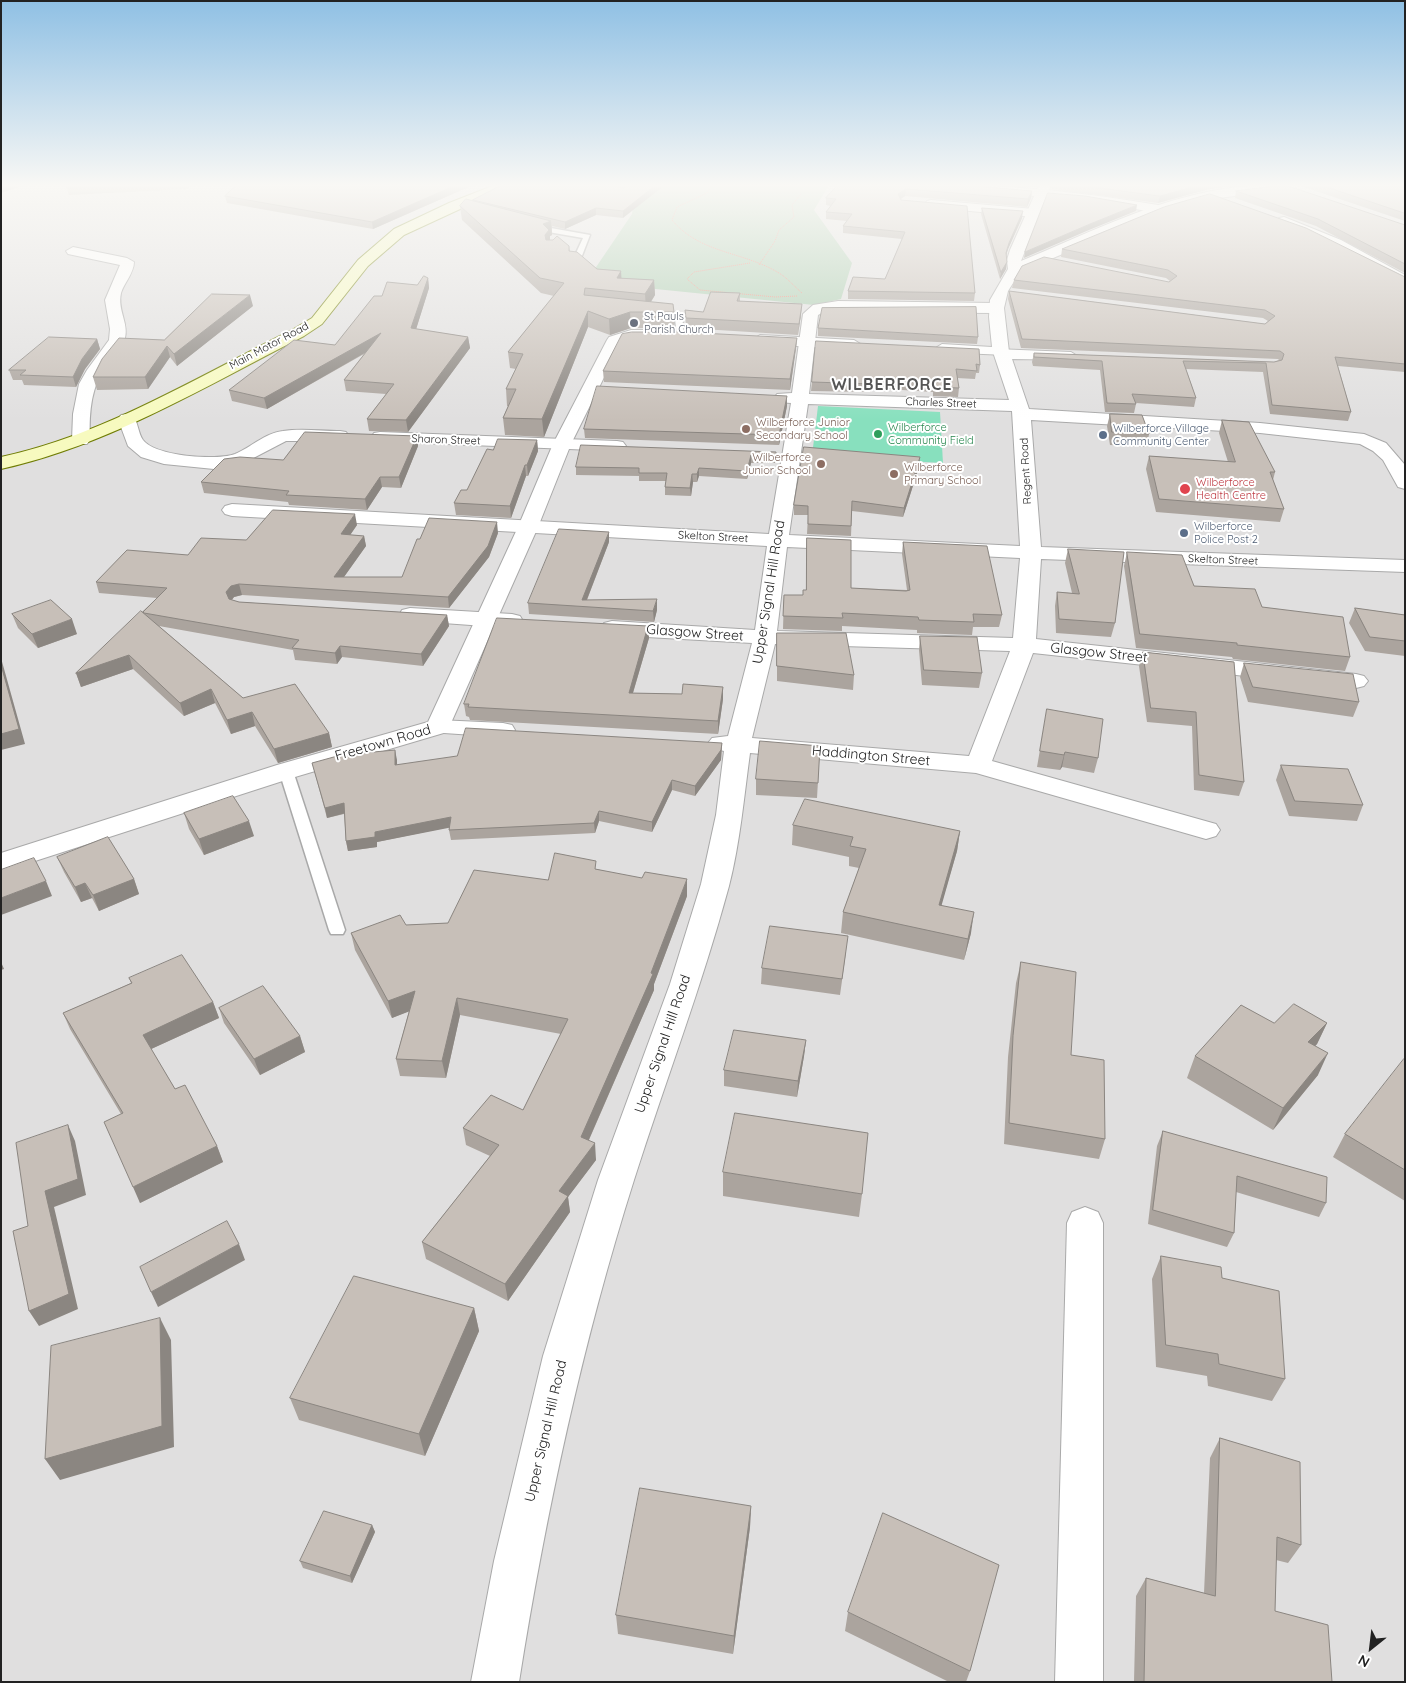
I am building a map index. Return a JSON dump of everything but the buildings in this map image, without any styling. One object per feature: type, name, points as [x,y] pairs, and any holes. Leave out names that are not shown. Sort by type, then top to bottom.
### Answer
[{"type":"main road","name":"Main Motor Road","points":[[1,463],[41,454],[81,440],[127,419],[298,333],[317,321],[362,264]]},
{"type":"street","points":[[81,440],[81,417],[88,384],[93,372],[113,348],[118,335],[111,303],[112,294],[127,267],[127,264]]},
{"type":"street","points":[[1015,264],[1016,269]]},
{"type":"street","points":[[994,308],[1000,292],[1016,269],[1031,264]]},
{"type":"street","points":[[1374,264],[1405,281]]},
{"type":"street","points":[[1000,292],[1019,294]]},
{"type":"street","name":"Upper Signal Hill Road","points":[[495,1682],[516,1561],[563,1356],[616,1180],[685,984],[715,884],[729,815],[738,744],[765,637],[778,540],[785,398],[807,343],[811,314],[815,309],[826,306],[994,308]]},
{"type":"street","name":"Regent Road","points":[[978,765],[1024,645],[1031,553],[1022,410],[1002,353],[994,308]]},
{"type":"street","name":"Freetown Road","points":[[1,863],[286,771],[438,726],[528,527],[562,444],[602,388],[615,340],[631,335],[681,335]]},
{"type":"street","points":[[681,335],[700,336]]},
{"type":"street","points":[[749,340],[866,346]]},
{"type":"street","points":[[924,348],[1091,358]]},
{"type":"street","name":"Charles Street","points":[[785,398],[1022,410],[1346,436],[1379,444],[1389,452],[1405,484]]},
{"type":"street","name":"Sharon Street","points":[[127,419],[134,442],[148,453],[164,458],[214,463],[238,460],[283,436],[639,447]]},
{"type":"street","name":"Skelton Street","points":[[232,510],[1031,553],[1405,566]]},
{"type":"street","points":[[388,613],[536,623]]},
{"type":"street","name":"Glasgow Street","points":[[595,626],[765,637],[1024,645],[1356,680]]},
{"type":"street","points":[[438,726],[525,732]]},
{"type":"street","name":"Haddington Street","points":[[699,742],[978,765],[1206,830]]},
{"type":"street","points":[[1079,1682],[1085,1224]]},
{"type":"lane","points":[[644,311],[679,317],[681,335]]},
{"type":"lane","points":[[286,771],[337,930]]},
{"type":"path","points":[[749,264],[694,272],[687,279],[700,290],[775,297],[805,296],[782,275],[754,264]]},
{"type":"shaded area","points":[[1,264],[1405,264],[1405,1682],[1,1682]]},
{"type":"green space","points":[[598,264],[852,264],[841,299],[814,305],[586,282]]},
{"type":"green space","name":"Wilberforce Community Field","points":[[818,406],[940,412],[943,463],[812,456]]},
{"type":"place","name":"St Pauls Parish Church","points":[[634,323]]},
{"type":"place","name":"Wilberforce Junior Secondary School","points":[[746,429]]},
{"type":"place","name":"Wilberforce Community Field","points":[[878,434]]},
{"type":"place","name":"Wilberforce Village Community Center","points":[[1103,435]]},
{"type":"place","name":"Wilberforce Junior School","points":[[821,464]]},
{"type":"place","name":"Wilberforce Primary School","points":[[894,474]]},
{"type":"place","name":"Wilberforce Health Centre","points":[[1185,489]]},
{"type":"place","name":"Wilberforce Police Post 2","points":[[1184,533]]},
{"type":"district","name":"WILBERFORCE","points":[[892,385]]}]
